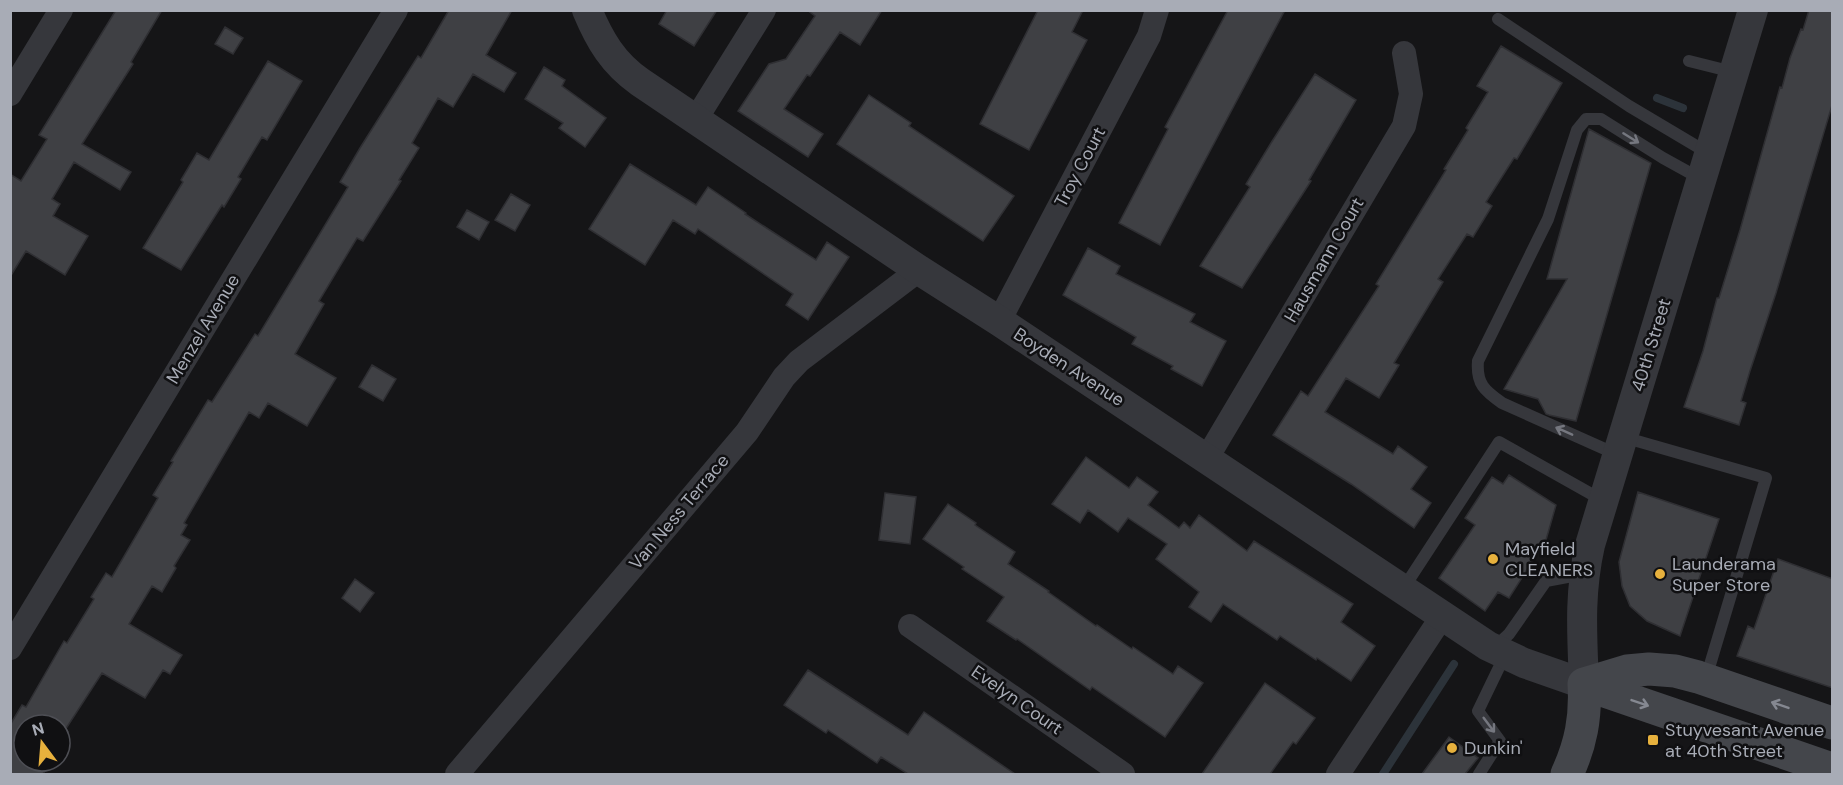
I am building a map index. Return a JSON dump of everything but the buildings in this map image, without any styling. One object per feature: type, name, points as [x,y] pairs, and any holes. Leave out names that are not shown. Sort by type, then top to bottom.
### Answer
[{"type":"main road","points":[[1584,684],[1627,671],[1649,669],[1674,671],[1706,679],[1833,723]]},
{"type":"main road","points":[[1584,684],[1833,769]]},
{"type":"main road","points":[[1567,774],[1578,751],[1583,727],[1584,684]]},
{"type":"street","points":[[10,94],[61,10]]},
{"type":"street","name":"Menzel Avenue","points":[[10,648],[396,10]]},
{"type":"street","name":"Boyden Avenue","points":[[586,10],[605,46],[622,70],[919,270],[1499,652],[1584,684]]},
{"type":"street","points":[[696,119],[764,10]]},
{"type":"street","name":"Troy Court","points":[[999,321],[1149,36],[1157,10]]},
{"type":"street","name":"40th Street","points":[[1584,684],[1581,603],[1583,574],[1603,501],[1753,10]]},
{"type":"street","name":"Hausmann Court","points":[[1207,458],[1404,126],[1411,94],[1404,53]]},
{"type":"street","name":"Van Ness Terrace","points":[[457,774],[747,432],[784,377],[799,362],[919,270]]},
{"type":"street","points":[[1338,774],[1443,615]]},
{"type":"street","name":"Evelyn Court","points":[[910,626],[1123,774]]},
{"type":"lane","points":[[1498,20],[1629,106],[1705,166]]},
{"type":"lane","points":[[1689,61],[1734,73]]},
{"type":"lane","points":[[1705,166],[1663,158],[1601,119],[1586,118],[1580,124],[1548,219],[1478,361],[1477,371],[1486,391],[1502,403],[1620,446],[1766,478],[1706,679]]},
{"type":"lane","points":[[1403,589],[1499,442],[1603,501]]},
{"type":"lane","points":[[1479,774],[1500,741],[1478,711],[1499,652],[1546,581],[1583,574]]},
{"type":"waterway","points":[[1657,98],[1683,108]]},
{"type":"waterway","points":[[1383,774],[1454,664]]},
{"type":"place","name":"Mayfield CLEANERS","points":[[1493,559]]},
{"type":"place","name":"Launderama Super Store","points":[[1660,574]]},
{"type":"place","name":"Stuyvesant Avenue at 40th Street","points":[[1653,740]]},
{"type":"place","name":"Dunkin'","points":[[1452,748]]}]
